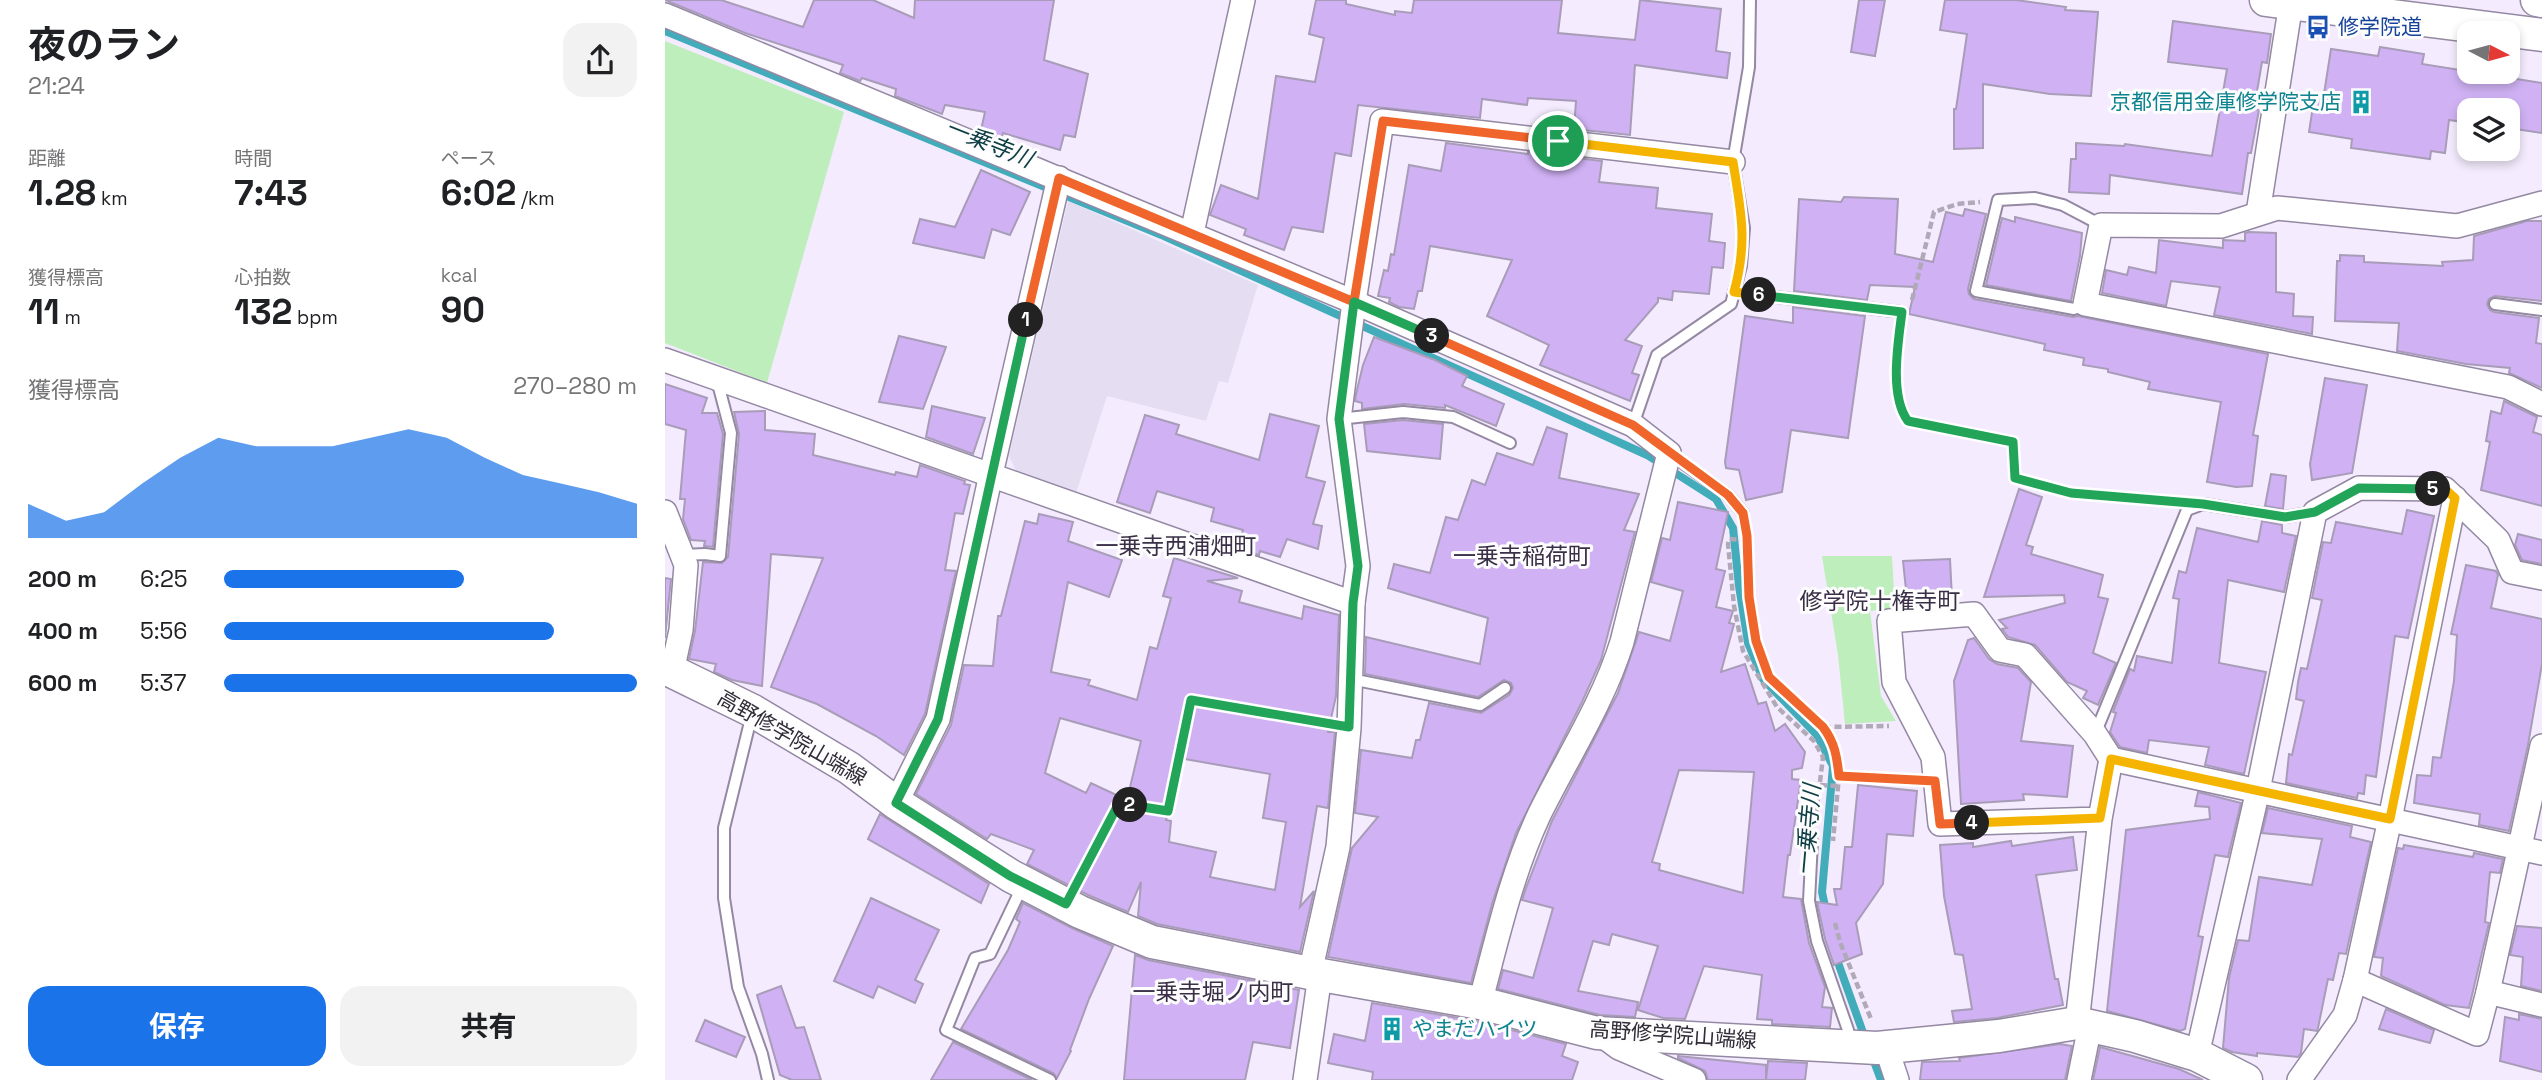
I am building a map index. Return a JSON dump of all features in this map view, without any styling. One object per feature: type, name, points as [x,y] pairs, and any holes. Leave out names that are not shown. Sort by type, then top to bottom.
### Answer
[{"type":"main road","points":[[2278,1],[2542,35]]},
{"type":"main road","name":"高野修学院山端線","points":[[669,670],[753,712],[849,768],[896,803],[1024,883],[1152,942],[1480,1003],[1597,1032],[1870,1047],[1999,1036],[2083,1024],[2197,1055],[2246,1080]]},
{"type":"street","points":[[1192,233],[1243,0]]},
{"type":"street","points":[[2257,212],[2278,1]]},
{"type":"street","points":[[665,15],[1354,302],[1633,425],[1669,453],[1626,629],[1612,672],[1539,816],[1517,867],[1480,1003]]},
{"type":"street","points":[[1305,1080],[1315,974],[1338,847],[1349,727],[1353,603],[1358,566],[1339,419],[1354,302],[1383,121],[1733,162]]},
{"type":"street","points":[[896,803],[938,719],[1059,178]]},
{"type":"street","points":[[2542,203],[2457,226],[2277,208],[2257,212],[2244,220],[2221,226],[2101,225],[2085,304],[2508,387],[2542,404]]},
{"type":"street","points":[[665,360],[1353,603]]},
{"type":"street","points":[[2197,1055],[2258,790],[2315,512],[2359,488],[2445,489],[2498,540],[2512,572],[2542,578]]},
{"type":"street","points":[[2299,1080],[2345,1015],[2355,980],[2455,498]]},
{"type":"street","points":[[665,512],[686,565],[681,630],[669,670]]},
{"type":"street","points":[[2079,1080],[2100,818],[2111,759],[2095,734],[2025,655],[2000,650],[1974,614],[1889,621],[1894,682],[1933,757],[1940,824],[2100,818]]},
{"type":"street","points":[[2355,980],[2477,1034],[2542,746]]},
{"type":"street","points":[[2111,759],[2542,852]]},
{"type":"street","points":[[2488,992],[2542,1005]]},
{"type":"street","points":[[1597,1032],[1619,1048],[1694,1080]]},
{"type":"street","points":[[1870,1047],[1897,1080]]},
{"type":"lane","points":[[1633,425],[1657,355],[1731,304],[1741,266],[1744,228],[1733,162],[1749,67],[1750,0]]},
{"type":"lane","points":[[2085,304],[2074,309],[1976,290],[1999,200],[2035,198],[2063,205],[2101,225]]},
{"type":"lane","points":[[1734,292],[1902,312]]},
{"type":"lane","points":[[2495,304],[2542,310]]},
{"type":"lane","points":[[682,555],[720,556],[731,433],[716,378]]},
{"type":"lane","points":[[1339,419],[1402,412],[1453,418],[1510,443]]},
{"type":"lane","points":[[1669,453],[1728,495],[1743,513]]},
{"type":"lane","points":[[2095,734],[2187,510],[2203,504],[2285,517],[2315,512]]},
{"type":"lane","points":[[1350,679],[1480,705],[1505,688]]},
{"type":"lane","points":[[753,712],[724,828],[724,898],[738,987],[762,1054],[768,1080]]},
{"type":"lane","points":[[1812,841],[1809,901],[1817,941],[1848,1030],[1870,1047]]},
{"type":"lane","points":[[1024,883],[990,954],[975,958],[946,1030],[1049,1080]]},
{"type":"path","points":[[1999,200],[1957,204],[1934,212],[1911,302],[1902,312],[1896,360],[1901,412],[1908,421],[2013,442],[2015,478],[2071,493],[2203,504]]},
{"type":"path","points":[[1743,513],[1749,597],[1756,641],[1769,677],[1823,727],[1836,750],[1839,776],[1832,852]]},
{"type":"path","points":[[1747,540],[1729,539],[1728,544],[1734,606],[1743,651],[1777,707],[1814,741],[1822,757],[1821,785],[1812,841]]},
{"type":"path","points":[[1066,904],[1119,803],[1168,811],[1191,700],[1349,727]]},
{"type":"path","points":[[1823,727],[1916,725]]},
{"type":"path","points":[[1839,776],[1935,781]]},
{"type":"path","points":[[1821,785],[1838,786]]},
{"type":"path","points":[[1834,919],[1870,1047]]},
{"type":"shaded area","points":[[1068,201],[1258,285],[1228,383],[1219,381],[1206,421],[1107,396],[1076,493],[1018,475],[1009,456]]},
{"type":"green space","points":[[665,41],[844,112],[767,383],[665,343]]},
{"type":"green space","points":[[1822,556],[1892,556],[1895,608],[1870,611],[1881,696],[1896,721],[1845,724],[1838,655]]},
{"type":"building","points":[[665,0],[721,0],[803,27],[814,0],[873,0],[914,18],[915,0],[1054,0],[1044,60],[1088,74],[1075,137],[1064,135],[1060,150],[1003,133],[1001,139],[981,130],[985,112],[945,105],[942,114],[895,96],[896,89],[862,78],[860,81],[840,73],[843,65],[745,33]]},
{"type":"building","points":[[1316,0],[1346,0],[1346,4],[1395,15],[1395,11],[1412,13],[1414,0],[1562,0],[1558,33],[1635,40],[1640,0],[1721,9],[1716,51],[1730,53],[1727,78],[1635,65],[1630,135],[1574,129],[1576,101],[1528,98],[1527,105],[1482,99],[1480,118],[1358,105],[1351,156],[1335,153],[1323,232],[1292,227],[1284,250],[1244,235],[1246,229],[1210,215],[1221,185],[1258,199],[1276,76],[1315,82],[1324,38],[1309,34]]},
{"type":"building","points":[[1859,0],[1885,0],[1875,56],[1851,52]]},
{"type":"building","points":[[1945,0],[2016,0],[2066,7],[2065,10],[2098,12],[2091,96],[2050,94],[1983,84],[1983,148],[1954,149],[1954,109],[1967,34],[1940,30]]},
{"type":"building","points":[[2173,21],[2271,34],[2267,63],[2262,62],[2254,109],[2259,110],[2251,153],[2248,153],[2242,194],[2110,175],[2109,194],[2069,192],[2071,159],[2076,159],[2076,143],[2125,144],[2212,156],[2227,69],[2168,62]]},
{"type":"building","points":[[2380,47],[2424,54],[2422,64],[2457,70],[2457,84],[2520,84],[2520,80],[2542,83],[2542,133],[2520,130],[2520,98],[2457,98],[2457,121],[2449,120],[2445,153],[2431,151],[2430,159],[2351,148],[2352,139],[2309,132],[2315,93],[2324,94],[2331,49],[2378,56]]},
{"type":"building","points":[[1446,143],[1602,161],[1599,182],[1658,188],[1656,208],[1712,214],[1709,241],[1725,243],[1723,268],[1712,267],[1709,294],[1673,291],[1672,300],[1658,298],[1658,302],[1625,340],[1642,346],[1632,373],[1639,375],[1630,401],[1540,365],[1549,345],[1487,316],[1512,260],[1430,246],[1422,291],[1418,291],[1414,309],[1399,307],[1389,302],[1390,298],[1378,296],[1384,270],[1388,271],[1391,254],[1394,255],[1409,165],[1441,171]]},
{"type":"building","points":[[981,170],[1030,192],[1010,235],[992,229],[984,258],[913,243],[920,219],[955,227]]},
{"type":"building","points":[[1844,197],[1898,199],[1895,254],[1933,262],[1946,212],[1963,216],[1965,209],[1986,214],[1968,289],[1974,299],[2078,316],[2268,354],[2253,435],[2258,436],[2252,486],[2236,487],[2207,482],[2221,402],[2148,389],[2150,382],[2108,372],[2108,369],[2083,365],[2084,358],[2044,350],[2045,344],[1909,314],[1915,287],[1870,285],[1867,300],[1794,291],[1799,199],[1841,202]]},
{"type":"building","points":[[2015,217],[2082,233],[2071,301],[1986,285],[2002,218],[2015,222]]},
{"type":"building","points":[[2527,221],[2542,221],[2542,301],[2495,296],[2489,299],[2487,304],[2494,312],[2539,318],[2536,343],[2542,344],[2542,388],[2509,373],[2510,368],[2466,364],[2397,351],[2399,323],[2335,321],[2337,261],[2340,261],[2340,255],[2364,256],[2364,262],[2443,266],[2442,262],[2473,260],[2474,236]]},
{"type":"building","points":[[2245,233],[2276,233],[2276,292],[2294,294],[2293,316],[2313,317],[2312,334],[2214,315],[2220,287],[2171,281],[2166,306],[2102,293],[2106,270],[2127,275],[2129,267],[2156,273],[2159,240],[2223,248],[2223,240],[2245,241]]},
{"type":"building","points":[[1793,307],[1865,316],[1848,438],[1791,430],[1782,492],[1746,500],[1739,470],[1726,468],[1725,462],[1745,316],[1793,323]]},
{"type":"building","points":[[899,336],[946,347],[923,409],[879,402]]},
{"type":"building","points":[[1374,337],[1435,360],[1467,376],[1462,386],[1504,404],[1496,426],[1445,405],[1445,408],[1404,404],[1362,409],[1362,403],[1355,401],[1356,394]]},
{"type":"building","points":[[2325,378],[2367,385],[2352,473],[2312,480],[2310,464]]},
{"type":"building","points":[[665,384],[707,398],[702,413],[717,413],[723,434],[713,547],[704,546],[705,541],[691,540],[683,519],[685,499],[680,499],[686,430],[665,424]]},
{"type":"building","points":[[2504,401],[2537,417],[2533,432],[2542,435],[2542,506],[2481,490],[2490,442],[2486,441],[2491,411],[2501,414]]},
{"type":"building","points":[[932,406],[985,418],[973,454],[926,437]]},
{"type":"building","points":[[765,411],[765,430],[815,434],[813,455],[895,475],[896,472],[917,477],[920,465],[970,485],[963,514],[955,513],[945,570],[956,571],[925,714],[904,755],[876,736],[817,704],[771,687],[823,558],[771,554],[762,686],[732,680],[714,672],[716,664],[689,659],[703,562],[722,563],[728,557],[739,434],[734,412]]},
{"type":"building","points":[[1270,414],[1319,426],[1306,477],[1325,482],[1313,524],[1322,526],[1318,549],[1287,539],[1280,557],[1260,551],[1259,555],[1238,548],[1243,530],[1211,521],[1214,508],[1157,491],[1150,513],[1117,502],[1145,415],[1179,425],[1176,434],[1259,460]]},
{"type":"building","points":[[1403,420],[1443,424],[1440,459],[1367,451],[1364,424]]},
{"type":"building","points":[[1547,427],[1567,434],[1559,478],[1639,494],[1624,530],[1635,532],[1601,660],[1516,833],[1492,904],[1471,983],[1328,957],[1352,848],[1378,817],[1355,813],[1361,750],[1412,758],[1416,740],[1420,740],[1429,703],[1481,713],[1509,695],[1513,688],[1511,683],[1504,680],[1478,697],[1365,674],[1366,637],[1480,664],[1488,618],[1388,588],[1394,564],[1430,573],[1446,517],[1458,520],[1472,480],[1485,485],[1497,453],[1533,465]]},
{"type":"building","points":[[2271,474],[2286,476],[2283,509],[2265,506]]},
{"type":"building","points":[[2019,489],[2042,497],[2026,545],[2033,547],[2031,554],[2103,575],[2098,597],[2108,599],[2093,653],[2116,663],[2098,705],[2083,698],[2087,691],[2067,682],[2035,645],[2008,637],[2002,629],[2007,628],[1999,620],[2065,603],[2064,595],[1984,597]]},
{"type":"building","points":[[1678,502],[1728,512],[1716,569],[1725,571],[1716,607],[1733,611],[1729,623],[1734,624],[1721,672],[1745,664],[1758,704],[1766,702],[1775,731],[1785,724],[1805,752],[1802,768],[1792,770],[1792,779],[1801,780],[1783,897],[1801,899],[1809,943],[1825,987],[1822,1007],[1832,1008],[1830,1027],[1772,1024],[1772,1020],[1757,1019],[1762,975],[1704,966],[1685,1019],[1663,1018],[1638,1010],[1658,946],[1612,934],[1609,945],[1593,941],[1578,991],[1638,1002],[1635,1017],[1600,1015],[1498,989],[1503,970],[1533,978],[1553,908],[1522,900],[1552,821],[1618,693],[1639,632],[1670,641],[1683,591],[1651,582],[1662,538],[1670,540]],"holes":[[[1679,770],[1754,772],[1743,893],[1659,870],[1660,864],[1652,862]]]},
{"type":"building","points":[[2407,510],[2434,516],[2408,638],[2395,636],[2376,777],[2366,775],[2364,794],[2358,793],[2357,798],[2286,783],[2289,754],[2292,755],[2304,701],[2296,699],[2298,682],[2301,668],[2307,669],[2322,600],[2312,598],[2323,542],[2331,543],[2336,522],[2402,534]]},
{"type":"building","points":[[1039,514],[1073,522],[1068,541],[1122,560],[1109,597],[1068,582],[1051,672],[1090,680],[1088,685],[1137,700],[1150,647],[1157,649],[1171,598],[1163,596],[1174,558],[1238,578],[1207,581],[1242,591],[1239,602],[1302,619],[1304,606],[1339,615],[1336,696],[1328,732],[1335,732],[1328,808],[1317,806],[1300,907],[1314,891],[1300,952],[1157,924],[1138,916],[1141,882],[1128,912],[1027,864],[1034,850],[991,834],[987,839],[916,794],[951,725],[964,665],[993,666],[998,616],[1001,616],[1025,521],[1037,524]],"holes":[[[1060,718],[1141,741],[1127,800],[1091,783],[1086,793],[1045,773]],[[1179,758],[1270,774],[1263,818],[1286,822],[1275,890],[1210,877],[1216,852],[1169,842],[1171,821],[1166,820]]]},
{"type":"building","points":[[2262,521],[2282,525],[2282,533],[2296,536],[2284,592],[2228,580],[2219,663],[2266,672],[2244,774],[2205,765],[2209,747],[2149,740],[2147,753],[2120,747],[2110,732],[2116,713],[2113,712],[2130,669],[2134,671],[2137,656],[2172,663],[2179,599],[2173,598],[2179,571],[2186,573],[2197,528],[2258,542]]},
{"type":"building","points":[[2518,534],[2542,540],[2542,564],[2522,560],[2515,545]]},
{"type":"building","points":[[1950,559],[1952,598],[1907,599],[1903,561]]},
{"type":"building","points":[[2466,565],[2496,571],[2498,575],[2491,608],[2542,619],[2542,664],[2509,831],[2479,825],[2480,814],[2414,803],[2417,775],[2431,776],[2433,757],[2441,758],[2454,681],[2457,635],[2451,634]]},
{"type":"building","points":[[665,578],[671,579],[665,638]]},
{"type":"building","points":[[1974,638],[1989,659],[1997,664],[2018,668],[2031,682],[2021,741],[2073,746],[2067,797],[2023,794],[2024,800],[1961,804],[1954,681],[1968,640]]},
{"type":"building","points":[[1858,785],[1917,791],[1913,836],[1887,834],[1883,884],[1856,923],[1862,954],[1834,965],[1817,902],[1837,905],[1834,889],[1841,889],[1845,847],[1852,847]]},
{"type":"building","points":[[2198,792],[2241,803],[2228,857],[2215,855],[2198,936],[2203,937],[2185,1029],[2180,1031],[2107,1011],[2126,830],[2210,819],[2209,807],[2195,806]]},
{"type":"building","points":[[2268,808],[2352,826],[2350,837],[2371,842],[2346,954],[2339,953],[2333,980],[2328,979],[2317,1031],[2304,1029],[2298,1057],[2257,1053],[2257,1056],[2223,1048],[2229,978],[2238,940],[2249,941],[2259,877],[2312,885],[2322,839],[2262,833]]},
{"type":"building","points":[[880,814],[989,884],[981,903],[868,839]]},
{"type":"building","points":[[2073,837],[2077,870],[2036,875],[2055,979],[2058,979],[2063,1005],[1997,1018],[1954,1022],[1952,1011],[1972,1009],[1963,955],[1955,954],[1944,896],[1940,845],[1973,843],[1973,847],[2011,841],[2012,846]]},
{"type":"building","points":[[2404,845],[2473,857],[2474,853],[2503,859],[2500,873],[2490,872],[2485,922],[2489,923],[2469,1008],[2445,1005],[2381,976],[2383,958],[2374,957],[2398,848],[2403,849]]},
{"type":"building","points":[[871,898],[939,930],[915,980],[923,984],[915,1003],[878,986],[873,998],[834,981]]},
{"type":"building","points":[[1023,903],[1113,946],[1089,999],[1071,1051],[1057,1078],[1053,1073],[961,1029],[1008,950],[1020,922],[1016,919]]},
{"type":"building","points":[[2517,926],[2542,928],[2542,991],[2521,986],[2523,957],[2510,955]]},
{"type":"building","points":[[1135,955],[1148,960],[1299,990],[1290,1048],[1253,1042],[1245,1080],[1124,1080]]},
{"type":"building","points":[[781,986],[796,1028],[804,1027],[821,1080],[792,1080],[780,1075],[757,995]]},
{"type":"building","points":[[1372,1003],[1476,1021],[1566,1044],[1562,1056],[1578,1062],[1572,1080],[1372,1080],[1373,1072],[1328,1063],[1334,1034],[1365,1041]]},
{"type":"building","points":[[2386,1009],[2434,1030],[2430,1043],[2379,1029]]},
{"type":"building","points":[[2519,1014],[2542,1019],[2542,1072],[2500,1061],[2505,1017],[2519,1020]]},
{"type":"building","points":[[705,1020],[745,1037],[736,1057],[696,1041]]},
{"type":"building","points":[[953,1042],[1032,1080],[931,1080]]},
{"type":"building","points":[[2060,1044],[2072,1046],[2065,1080],[1920,1080],[1922,1062],[1960,1061],[1959,1058]]},
{"type":"building","points":[[2100,1047],[2179,1069],[2203,1080],[2093,1080]]},
{"type":"building","points":[[1678,1056],[1766,1065],[1766,1080],[1708,1080],[1705,1071]]},
{"type":"building","points":[[1768,1061],[1807,1063],[1805,1080],[1766,1080]]},
{"type":"waterway","name":"一乗寺川","points":[[665,31],[1164,236],[1647,455],[1716,499],[1733,528],[1748,643],[1763,679],[1817,735],[1833,766],[1822,892],[1826,911]]},
{"type":"waterway","name":"一乗寺川","points":[[1835,954],[1866,1041]]},
{"type":"waterway","name":"一乗寺川","points":[[1872,1056],[1881,1080]]},
{"type":"place","name":"修学院道","points":[[2318,27]]},
{"type":"place","name":"京都信用金庫修学院支店","points":[[2361,102]]},
{"type":"place","name":"やまだハイツ","points":[[1392,1029]]},
{"type":"district","name":"一乗寺西浦畑町","points":[[1176,546]]},
{"type":"district","name":"一乗寺稲荷町","points":[[1522,556]]},
{"type":"district","name":"修学院十権寺町","points":[[1880,601]]},
{"type":"district","name":"一乗寺堀ノ内町","points":[[1213,992]]},
{"type":"route","points":[[1558,141],[1383,121],[1354,302],[1059,178],[938,719],[896,803],[1010,876],[1066,904],[1119,803],[1168,811],[1191,700],[1349,727],[1353,603],[1358,566],[1339,419],[1354,302],[1633,425],[1728,495],[1743,513],[1747,536],[1749,597],[1756,641],[1769,677],[1830,736],[1836,750],[1839,776],[1935,781],[1940,824],[2100,818],[2111,759],[2390,819],[2455,498],[2445,489],[2359,488],[2315,512],[2285,517],[2203,504],[2071,493],[2015,478],[2013,442],[1908,421],[1901,412],[1896,360],[1902,312],[1734,292],[1741,266],[1744,228],[1733,162],[1558,141]]}]
